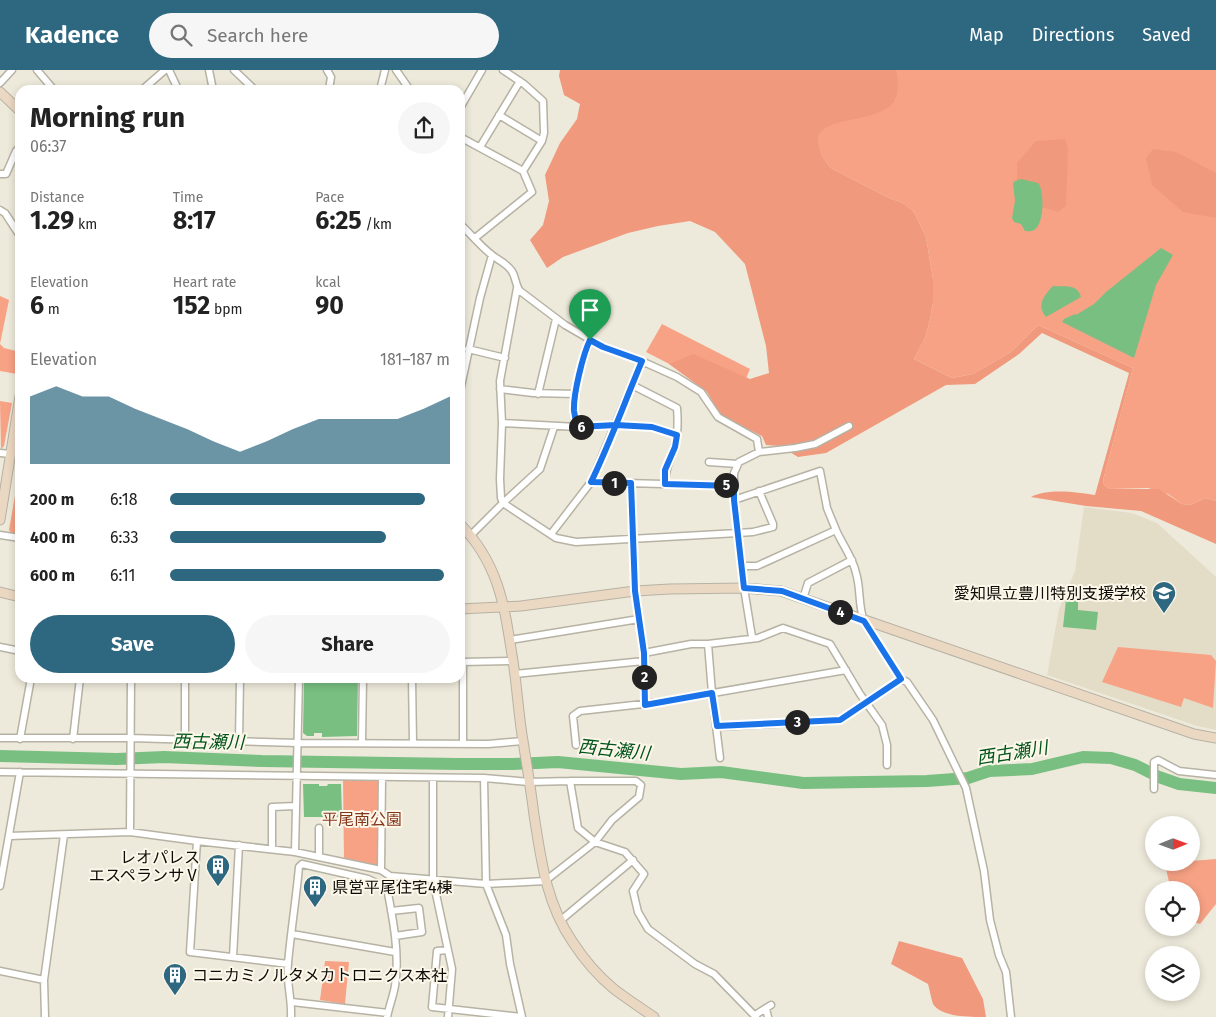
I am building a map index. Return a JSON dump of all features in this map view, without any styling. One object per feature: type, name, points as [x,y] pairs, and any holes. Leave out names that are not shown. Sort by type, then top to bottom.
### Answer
[{"type":"street","points":[[0,83],[12,70]]},
{"type":"street","points":[[37,70],[50,85]]},
{"type":"street","points":[[148,85],[165,70]]},
{"type":"street","points":[[169,70],[176,85]]},
{"type":"street","points":[[209,70],[212,85]]},
{"type":"street","points":[[234,70],[250,85]]},
{"type":"street","points":[[327,70],[330,77],[329,85]]},
{"type":"street","points":[[381,85],[385,70]]},
{"type":"street","points":[[396,70],[406,85]]},
{"type":"street","points":[[465,99],[482,70]]},
{"type":"street","points":[[503,70],[520,81],[543,101],[544,133],[542,141],[523,171]]},
{"type":"street","points":[[480,147],[520,81]]},
{"type":"street","points":[[0,92],[15,106]]},
{"type":"street","points":[[499,115],[542,141]]},
{"type":"street","points":[[465,140],[523,171],[532,192],[475,238]]},
{"type":"street","points":[[0,174],[6,174],[15,153]]},
{"type":"street","points":[[0,210],[5,212],[15,228]]},
{"type":"street","points":[[465,229],[492,255],[511,269],[517,281],[500,381],[502,423],[500,460],[502,498],[504,503],[550,534],[565,541],[633,540],[753,532],[773,527],[772,519],[759,491]]},
{"type":"street","points":[[465,364],[492,255]]},
{"type":"street","points":[[517,288],[556,319],[590,340],[677,377],[700,392],[718,417],[757,439],[759,452]]},
{"type":"street","points":[[538,394],[556,319]]},
{"type":"street","points":[[577,427],[574,410],[576,394],[590,340]]},
{"type":"street","points":[[468,349],[505,358]]},
{"type":"street","points":[[550,534],[591,482],[642,361]]},
{"type":"street","points":[[632,385],[677,408],[677,435],[675,447],[665,470],[665,484]]},
{"type":"street","points":[[500,389],[538,394],[576,394]]},
{"type":"street","points":[[502,423],[554,427],[616,425],[652,427],[677,435]]},
{"type":"street","points":[[752,637],[744,588],[734,500],[734,473],[738,464],[759,452],[815,444],[849,426]]},
{"type":"street","points":[[471,536],[540,469],[554,427]]},
{"type":"street","points":[[0,520],[15,428]]},
{"type":"street","points":[[0,453],[11,454]]},
{"type":"street","points":[[709,462],[738,464]]},
{"type":"street","points":[[734,500],[820,471],[828,508],[842,544],[852,560],[860,586],[861,614],[864,621],[901,679],[906,682],[933,720],[966,788],[982,864],[990,920],[999,955],[1006,972],[1011,1017]]},
{"type":"street","points":[[591,482],[734,486]]},
{"type":"street","points":[[631,483],[635,591],[644,653],[645,705]]},
{"type":"street","points":[[465,529],[486,557],[500,590],[510,640],[523,741],[545,881],[552,903],[571,940],[596,972],[613,988],[654,1017]]},
{"type":"street","points":[[742,566],[757,566],[836,530]]},
{"type":"street","points":[[0,535],[15,537]]},
{"type":"street","points":[[803,599],[808,583],[852,560]]},
{"type":"street","points":[[465,609],[504,608],[670,588],[744,588],[782,591],[1194,734],[1216,738]]},
{"type":"street","points":[[0,592],[15,596]]},
{"type":"street","points":[[510,640],[639,619]]},
{"type":"street","points":[[644,653],[691,644],[708,644],[752,637],[758,638],[783,628],[830,644],[882,725],[886,736],[887,765]]},
{"type":"street","points":[[708,644],[720,758]]},
{"type":"street","points":[[0,647],[15,650]]},
{"type":"street","points":[[515,674],[644,661]]},
{"type":"street","points":[[465,662],[513,662]]},
{"type":"street","points":[[576,745],[573,716],[580,711],[645,705],[846,670]]},
{"type":"street","points":[[717,726],[840,720],[901,679]]},
{"type":"street","points":[[20,739],[30,683]]},
{"type":"street","points":[[73,739],[79,683]]},
{"type":"street","points":[[130,832],[131,683]]},
{"type":"street","points":[[185,683],[185,740]]},
{"type":"street","points":[[239,741],[240,683]]},
{"type":"street","points":[[295,852],[299,683]]},
{"type":"street","points":[[362,742],[363,683]]},
{"type":"street","points":[[412,683],[413,743]]},
{"type":"street","points":[[462,683],[463,743]]},
{"type":"street","points":[[0,738],[130,742],[185,740],[298,743],[488,744],[523,741]]},
{"type":"street","points":[[1154,788],[1154,762],[1158,760],[1179,770],[1216,775]]},
{"type":"street","points":[[0,772],[130,771],[433,778],[529,778],[570,781],[636,781],[641,785],[639,797],[612,820],[595,842],[545,881],[486,884],[390,876],[381,870],[295,852],[130,832],[9,836]]},
{"type":"street","points":[[0,886],[20,772]]},
{"type":"street","points":[[381,870],[382,777]]},
{"type":"street","points":[[433,778],[433,880],[452,969],[448,1017]]},
{"type":"street","points":[[448,950],[437,951],[432,1007],[522,1017],[510,964],[506,935],[486,884],[484,778]]},
{"type":"street","points":[[570,781],[578,828],[595,842],[625,852],[644,874],[633,891],[638,912],[648,929],[695,964],[714,974],[754,1015]]},
{"type":"street","points":[[272,849],[272,807],[296,806]]},
{"type":"street","points":[[319,828],[319,857]]},
{"type":"street","points":[[45,1017],[44,980],[64,835]]},
{"type":"street","points":[[197,841],[190,952],[288,964]]},
{"type":"street","points":[[233,957],[240,845]]},
{"type":"street","points":[[561,920],[633,860]]},
{"type":"street","points":[[291,1017],[292,1002],[288,986],[288,964],[299,867],[302,864],[368,879],[387,888],[395,936],[395,986],[388,1015],[292,1002]]},
{"type":"street","points":[[391,911],[419,908],[422,932],[395,936]]},
{"type":"street","points":[[292,934],[395,952]]},
{"type":"street","points":[[0,972],[44,980]]},
{"type":"street","points":[[747,1017],[768,1007],[768,1017]]},
{"type":"shaded area","points":[[560,70],[896,70],[898,81],[897,94],[895,100],[888,108],[828,127],[821,133],[818,141],[822,156],[831,168],[889,198],[903,203],[914,212],[926,237],[933,279],[933,303],[925,338],[914,359],[952,378],[973,374],[1011,352],[1038,325],[1133,368],[1103,480],[1104,485],[1109,489],[1159,489],[1182,504],[1190,505],[1206,498],[1216,501],[1216,544],[1141,511],[1086,506],[1031,497],[1045,492],[1071,492],[1095,495],[1129,373],[1042,333],[1019,354],[975,384],[946,385],[826,453],[798,457],[780,446],[766,445],[762,436],[721,416],[707,392],[669,364],[693,354],[750,379],[769,373],[766,346],[745,264],[715,232],[690,221],[658,226],[628,233],[563,257],[547,268],[530,240],[543,225],[549,201],[545,175],[560,143],[577,119],[580,104],[564,95],[559,76]]},
{"type":"shaded area","points":[[1065,139],[1068,148],[1066,206],[1058,212],[1034,205],[1017,184],[1017,163],[1036,141]]},
{"type":"shaded area","points":[[1153,149],[1176,152],[1216,173],[1216,218],[1183,212],[1152,185],[1146,158]]},
{"type":"shaded area","points":[[1021,179],[1038,183],[1042,193],[1042,215],[1037,227],[1032,231],[1025,231],[1021,224],[1014,222],[1012,218],[1015,201],[1013,183]]},
{"type":"shaded area","points":[[1161,248],[1173,255],[1156,285],[1134,358],[1062,322],[1064,319],[1076,315],[1094,304],[1106,292]]},
{"type":"shaded area","points":[[1053,286],[1074,288],[1081,297],[1046,317],[1041,305],[1044,297]]},
{"type":"shaded area","points":[[1084,507],[1132,513],[1157,523],[1216,577],[1216,730],[1197,726],[1047,675],[1059,609],[1075,571]]},
{"type":"shaded area","points":[[1066,600],[1078,601],[1078,610],[1098,612],[1096,630],[1063,627]]},
{"type":"shaded area","points":[[304,683],[358,683],[357,736],[322,737],[322,733],[314,733],[314,736],[307,736],[303,733]]},
{"type":"shaded area","points":[[303,784],[327,786],[328,784],[341,784],[342,817],[304,817]]},
{"type":"shaded area","points":[[899,941],[962,958],[983,999],[986,1017],[949,1014],[937,1008],[933,1004],[928,984],[891,964]]},
{"type":"green space","points":[[896,70],[1216,70],[1216,501],[1206,498],[1190,505],[1182,504],[1168,494],[1148,488],[1109,489],[1104,485],[1103,480],[1133,368],[1038,325],[1011,352],[973,374],[952,378],[914,359],[925,338],[933,303],[933,279],[926,237],[914,212],[903,203],[889,198],[831,168],[822,155],[818,144],[819,133],[825,127],[896,99]]},
{"type":"green space","points":[[0,296],[9,300],[0,344]]},
{"type":"green space","points":[[662,324],[750,369],[743,386],[679,369],[646,352]]},
{"type":"green space","points":[[0,344],[4,348],[15,351],[15,374],[0,371]]},
{"type":"green space","points":[[0,401],[12,403],[4,446],[1,449]]},
{"type":"green space","points":[[15,496],[15,534],[9,530]]},
{"type":"green space","points":[[1118,647],[1211,655],[1216,661],[1213,708],[1184,698],[1181,707],[1102,682]]},
{"type":"green space","name":"平尾南公園","points":[[343,779],[380,779],[379,867],[344,859]]},
{"type":"green space","points":[[1216,859],[1216,904],[1200,924],[1200,881],[1169,881],[1166,871],[1200,871],[1200,860]]},
{"type":"green space","points":[[325,961],[349,962],[345,1004],[320,1000]]},
{"type":"waterway","name":"西古瀬川","points":[[0,756],[117,759],[164,757],[262,761],[459,764],[558,762],[681,774],[721,772],[803,783],[927,781],[968,778],[989,771],[1032,769],[1083,757],[1111,758],[1135,765],[1159,777],[1179,784],[1216,788]]},
{"type":"place","name":"愛知県立豊川特別支援学校","points":[[1164,614]]},
{"type":"place","name":"レオパレス エスペランサⅤ","points":[[218,887]]},
{"type":"place","name":"県営平尾住宅4棟","points":[[315,908]]},
{"type":"place","name":"コニカミノルタメカトロニクス本社","points":[[175,996]]},
{"type":"route","points":[[590,340],[576,395],[574,410],[577,427],[616,425],[652,427],[677,435],[675,447],[665,470],[665,484],[734,486],[744,588],[782,591],[864,621],[901,679],[840,720],[717,726],[712,693],[645,705],[644,653],[635,591],[631,483],[591,482],[598,468],[616,425],[642,361],[603,347],[590,340]]}]
